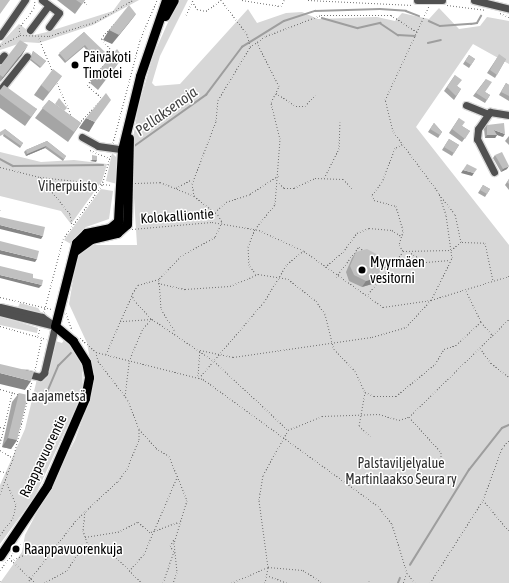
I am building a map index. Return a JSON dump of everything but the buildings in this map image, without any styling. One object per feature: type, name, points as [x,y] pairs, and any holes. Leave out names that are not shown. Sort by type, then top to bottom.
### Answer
[{"type":"main road","points":[[55,326],[73,254],[82,236],[110,228],[118,221],[129,123],[140,76],[166,0]]},
{"type":"main road","points":[[157,26],[174,0]]},
{"type":"main road","points":[[73,254],[85,242],[123,229],[128,218],[125,150]]},
{"type":"main road","name":"Raappavuorentie","points":[[5,557],[47,486],[85,398],[88,370],[78,347],[69,332],[55,326]]},
{"type":"street","points":[[0,36],[24,0]]},
{"type":"street","points":[[42,0],[59,13],[49,27]]},
{"type":"street","points":[[474,0],[509,9]]},
{"type":"street","points":[[419,4],[442,3]]},
{"type":"street","points":[[30,30],[49,5]]},
{"type":"street","points":[[0,90],[27,56]]},
{"type":"street","points":[[466,105],[488,114]]},
{"type":"street","points":[[494,172],[477,139],[478,129],[488,114],[494,112],[509,115]]},
{"type":"street","points":[[82,137],[98,146],[112,146],[125,150]]},
{"type":"street","points":[[0,307],[42,320],[55,326],[44,373],[31,377],[16,371]]},
{"type":"street","points":[[0,312],[42,320]]},
{"type":"path","points":[[20,35],[19,28],[35,0]]},
{"type":"path","points":[[82,0],[87,4]]},
{"type":"path","points":[[0,46],[3,46],[20,35],[39,37],[95,22],[133,0]]},
{"type":"path","points":[[38,336],[59,251],[72,225],[102,185],[138,47],[157,0]]},
{"type":"path","points":[[193,0],[197,9],[206,12],[221,0],[249,42],[250,47]]},
{"type":"path","points":[[186,15],[193,0]]},
{"type":"path","points":[[242,0],[273,6],[281,6],[284,0]]},
{"type":"path","points":[[308,0],[419,4],[442,3],[509,17]]},
{"type":"path","points":[[428,8],[419,33],[385,100],[386,115],[402,144],[455,214],[462,242]]},
{"type":"path","points":[[118,55],[113,52],[101,38],[121,14],[130,14]]},
{"type":"path","points":[[194,196],[193,179],[216,121],[220,93],[250,47],[256,43],[322,15],[391,15],[419,33]]},
{"type":"path","points":[[39,37],[54,74]]},
{"type":"path","points":[[256,43],[279,86],[271,102],[280,139],[279,183],[275,204],[255,229],[248,247],[249,265],[258,274]]},
{"type":"path","points":[[3,46],[3,55]]},
{"type":"path","points":[[106,100],[87,85],[113,52]]},
{"type":"path","points":[[57,81],[76,127],[101,97]]},
{"type":"path","points":[[276,93],[296,106],[305,106],[315,95]]},
{"type":"path","points":[[323,178],[339,149],[340,122]]},
{"type":"path","points":[[108,142],[112,146]]},
{"type":"path","points":[[402,144],[395,148],[382,182],[372,195],[378,201],[396,206],[401,236],[399,245],[403,251],[410,252],[451,250],[462,242],[485,243],[493,281]]},
{"type":"path","points":[[0,166],[40,177],[102,185],[117,185]]},
{"type":"path","points":[[215,212],[226,202],[250,194],[279,175]]},
{"type":"path","points":[[40,177],[70,214],[72,225]]},
{"type":"path","points":[[279,183],[284,188],[294,188],[323,178],[343,179],[353,189]]},
{"type":"path","points":[[175,188],[193,179]]},
{"type":"path","points":[[132,183],[160,182],[194,196],[215,212],[222,222],[215,237],[181,256],[159,279],[158,283],[161,309],[175,331]]},
{"type":"path","points":[[200,350],[233,357],[332,342],[406,326],[431,300],[451,260],[451,250],[439,193]]},
{"type":"path","name":"Kolokalliontie","points":[[123,229],[222,222],[255,229],[304,251],[336,277],[367,294],[383,307],[431,300],[509,276]]},
{"type":"path","points":[[324,268],[343,252],[357,233],[369,228],[392,230],[401,236]]},
{"type":"path","points":[[336,277],[359,247],[365,252]]},
{"type":"path","points":[[198,377],[214,361],[264,302],[287,264],[304,251]]},
{"type":"path","points":[[367,294],[403,251]]},
{"type":"path","points":[[410,252],[426,262],[451,260]]},
{"type":"path","points":[[382,266],[389,259],[397,259]]},
{"type":"path","points":[[377,261],[388,270]]},
{"type":"path","points":[[158,283],[185,290],[230,286],[258,274],[288,279],[316,301],[328,322],[332,342],[338,355],[355,371],[365,392],[374,396],[396,396],[435,364],[444,349],[456,345],[481,322]]},
{"type":"path","points":[[106,355],[123,321],[132,294],[138,285],[159,279]]},
{"type":"path","points":[[466,290],[481,322],[493,336]]},
{"type":"path","points":[[132,294],[139,307],[152,319],[175,331],[214,361],[288,430]]},
{"type":"path","points":[[0,297],[66,312],[69,332],[96,352],[198,377],[283,436],[386,514],[407,572],[415,583]]},
{"type":"path","points":[[123,321],[152,319]]},
{"type":"path","points":[[125,397],[129,361],[143,328],[152,319]]},
{"type":"path","points":[[265,583],[268,576],[268,567],[259,500],[264,475],[283,436],[288,430],[322,416],[359,414],[399,420],[409,417],[509,320]]},
{"type":"path","points":[[0,326],[52,340]]},
{"type":"path","points":[[0,494],[13,459],[27,403],[31,377],[42,338]]},
{"type":"path","points":[[480,348],[491,363],[509,377]]},
{"type":"path","points":[[198,377],[200,350]]},
{"type":"path","points":[[96,352],[98,361],[125,397],[139,429],[156,448],[169,456],[178,474],[186,500],[178,522],[175,539],[174,551],[177,572],[173,583]]},
{"type":"path","points":[[0,389],[28,396]]},
{"type":"path","points":[[0,443],[12,392]]},
{"type":"path","points":[[365,392],[359,414],[359,426],[370,436]]},
{"type":"path","points":[[11,399],[16,400]]},
{"type":"path","points":[[22,401],[27,403]]},
{"type":"path","points":[[409,417],[414,427],[441,452],[441,458]]},
{"type":"path","points":[[0,427],[4,428]]},
{"type":"path","points":[[27,583],[50,552],[85,511],[127,469],[139,440],[139,429]]},
{"type":"path","points":[[430,583],[483,500],[502,448],[509,440]]},
{"type":"path","points":[[0,450],[13,459]]},
{"type":"path","points":[[0,471],[9,473]]},
{"type":"path","points":[[129,571],[144,554],[151,532],[178,474]]},
{"type":"path","points":[[0,535],[12,518],[16,504],[5,482]]},
{"type":"path","points":[[483,500],[509,531]]},
{"type":"path","points":[[85,511],[85,537],[88,546]]},
{"type":"path","points":[[85,537],[118,532],[138,522],[151,532]]},
{"type":"path","points":[[151,532],[178,522]]},
{"type":"path","points":[[174,551],[170,546],[175,539]]},
{"type":"path","points":[[0,570],[5,557],[20,544]]},
{"type":"path","points":[[44,583],[66,570],[88,546],[98,545],[110,551],[142,583]]},
{"type":"path","points":[[163,583],[174,551]]},
{"type":"path","points":[[11,561],[26,554],[50,552]]},
{"type":"path","points":[[5,557],[36,583]]},
{"type":"path","points":[[231,583],[268,567],[303,570],[323,583]]},
{"type":"path","points":[[403,583],[407,572]]},
{"type":"path","points":[[268,576],[287,583]]},
{"type":"green space","points":[[121,0],[139,0],[93,25],[39,43],[24,42],[0,50],[0,44],[19,24],[34,35],[47,32],[113,11]]},
{"type":"green space","name":"Palstaviljelyalue Martinlaakso Seura ry","points":[[178,0],[188,0],[160,56],[152,83],[155,86],[180,84],[248,9],[257,23],[286,13],[302,12],[318,19],[377,17],[395,21],[402,13],[429,19],[439,8],[459,29],[480,26],[487,17],[509,21],[509,64],[473,44],[416,127],[509,245],[509,583],[0,583],[22,552],[25,535],[75,440],[90,399],[92,371],[87,343],[69,304],[77,256],[85,245],[137,245],[131,151],[138,108],[153,56]]},
{"type":"green space","name":"Viherpuisto","points":[[0,152],[41,162],[74,160],[107,164],[102,181],[71,224],[61,211],[0,196]]},
{"type":"green space","points":[[112,153],[117,158],[117,184],[106,181]]},
{"type":"green space","points":[[101,189],[113,191],[109,219],[86,227],[71,244],[64,240]]},
{"type":"green space","points":[[20,303],[38,308],[42,314],[18,307]]},
{"type":"green space","points":[[0,316],[38,328],[37,333],[0,325]]},
{"type":"green space","name":"Laajametsä","points":[[65,339],[82,362],[83,392],[35,496],[0,544],[0,485],[25,429],[37,379],[43,375],[52,340],[62,343]]},
{"type":"waterway","name":"Pellaksenoja","points":[[133,147],[206,95],[242,47],[284,21],[315,11],[380,9],[406,11],[419,16]]},
{"type":"waterway","name":"Pellaksenoja","points":[[429,21],[440,26],[471,24],[477,23],[481,16]]},
{"type":"waterway","name":"Pellaksenoja","points":[[322,18],[358,28],[380,23],[398,35],[415,36]]},
{"type":"waterway","name":"Pellaksenoja","points":[[428,43],[441,40]]},
{"type":"waterway","name":"Pellaksenoja","points":[[0,159],[13,166],[103,165]]},
{"type":"waterway","points":[[42,397],[45,397],[58,366],[71,353]]},
{"type":"waterway","points":[[410,565],[469,470],[502,428],[509,425]]},
{"type":"waterway","points":[[398,583],[400,578]]},
{"type":"place","name":"Päiväkoti Timotei","points":[[75,65]]},
{"type":"place","name":"Myyrmäen vesitorni","points":[[362,270]]},
{"type":"place","name":"Raappavuorenkuja","points":[[16,549]]}]
